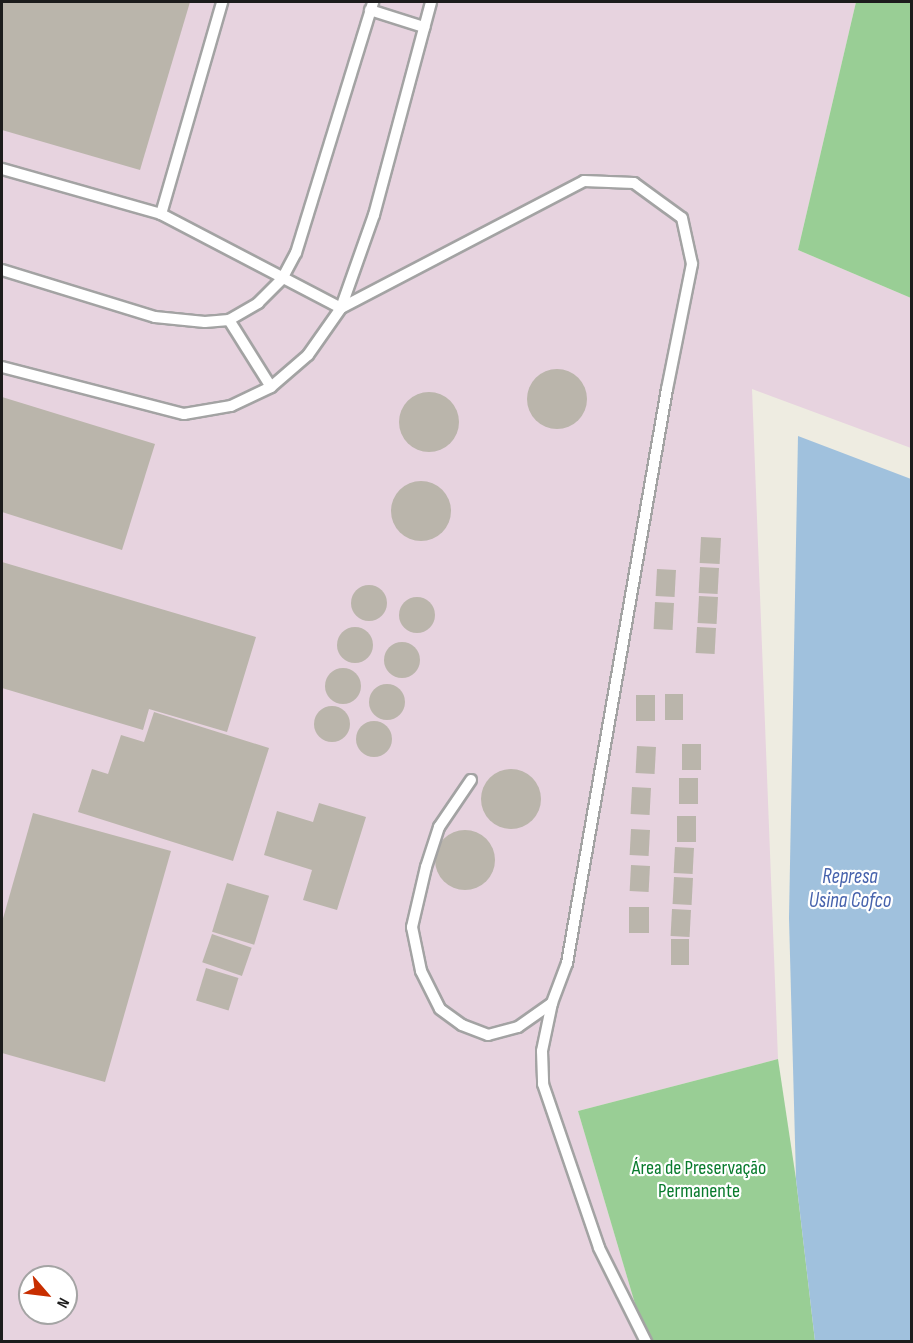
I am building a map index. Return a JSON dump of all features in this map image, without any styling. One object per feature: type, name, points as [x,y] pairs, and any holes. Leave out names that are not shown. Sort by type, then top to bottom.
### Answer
[{"type":"lane","points":[[161,214],[222,2]]},
{"type":"lane","points":[[2,367],[184,414],[231,406],[271,387],[308,355],[341,308],[374,215],[431,2]]},
{"type":"lane","points":[[2,270],[155,317],[205,322],[229,320],[258,303],[282,279],[296,253],[372,6],[424,27]]},
{"type":"lane","points":[[2,169],[161,214],[341,308]]},
{"type":"lane","points":[[341,308],[584,181],[634,183],[682,218],[692,264],[667,389],[567,963],[552,1003],[542,1052],[543,1084],[599,1248],[646,1341]]},
{"type":"lane","points":[[229,320],[271,387]]},
{"type":"lane","points":[[471,780],[439,827],[426,867],[412,927],[421,971],[440,1009],[462,1025],[488,1035],[518,1027],[552,1003]]},
{"type":"shaded area","points":[[2,2],[856,2],[798,250],[911,298],[911,448],[752,389],[778,1059],[578,1111],[646,1341],[2,1342]]},
{"type":"green space","points":[[856,2],[911,2],[911,298],[798,250]]},
{"type":"green space","name":"Área de Preservação Permanente","points":[[778,1059],[796,1179],[815,1341],[646,1341],[578,1111]]},
{"type":"water","name":"Represa Usina Cofco","points":[[798,436],[911,479],[911,1341],[815,1341],[796,1179],[789,918]]},
{"type":"building","points":[[2,2],[190,2],[140,170],[2,130]]},
{"type":"building","points":[[551,369],[563,369],[574,374],[582,382],[587,399],[585,411],[574,424],[563,429],[551,429],[540,424],[532,416],[527,405],[527,393],[532,382],[540,374]]},
{"type":"building","points":[[423,392],[435,392],[451,400],[457,410],[459,422],[457,434],[451,444],[435,452],[423,452],[407,444],[399,428],[399,416],[407,400]]},
{"type":"building","points":[[2,397],[155,444],[122,550],[2,512]]},
{"type":"building","points":[[415,481],[427,481],[438,486],[446,494],[451,511],[449,523],[438,536],[427,541],[415,541],[404,536],[396,528],[391,517],[391,505],[396,494],[404,486]]},
{"type":"building","points":[[701,537],[721,538],[720,564],[700,563]]},
{"type":"building","points":[[2,562],[256,637],[227,732],[149,709],[143,730],[2,688]]},
{"type":"building","points":[[700,567],[719,568],[718,594],[699,593]]},
{"type":"building","points":[[657,569],[676,570],[675,597],[656,596]]},
{"type":"building","points":[[369,585],[382,590],[387,603],[382,616],[369,621],[356,616],[351,603],[356,590]]},
{"type":"building","points":[[699,596],[718,597],[717,624],[698,623]]},
{"type":"building","points":[[417,597],[430,602],[435,615],[430,628],[417,633],[404,628],[399,615],[404,602]]},
{"type":"building","points":[[655,602],[674,603],[673,630],[654,629]]},
{"type":"building","points":[[355,627],[368,632],[373,645],[368,658],[355,663],[342,658],[337,645],[342,632]]},
{"type":"building","points":[[697,627],[716,628],[715,654],[696,653]]},
{"type":"building","points":[[402,642],[415,647],[420,660],[415,673],[402,678],[389,673],[384,660],[389,647]]},
{"type":"building","points":[[343,668],[356,673],[361,686],[356,699],[343,704],[330,699],[325,686],[330,673]]},
{"type":"building","points":[[387,684],[400,689],[405,702],[400,715],[387,720],[374,715],[369,702],[374,689]]},
{"type":"building","points":[[665,694],[683,694],[683,720],[665,720]]},
{"type":"building","points":[[636,695],[655,695],[655,721],[636,721]]},
{"type":"building","points":[[332,706],[345,711],[350,724],[345,737],[332,742],[319,737],[314,724],[319,711]]},
{"type":"building","points":[[154,712],[269,748],[233,861],[78,812],[92,769],[108,774],[121,735],[144,742]]},
{"type":"building","points":[[374,721],[387,726],[392,739],[387,752],[374,757],[361,752],[356,739],[361,726]]},
{"type":"building","points":[[682,744],[701,744],[701,770],[682,770]]},
{"type":"building","points":[[637,746],[656,747],[655,774],[636,773]]},
{"type":"building","points":[[505,769],[517,769],[528,774],[536,782],[541,799],[539,811],[528,824],[517,829],[505,829],[494,824],[486,816],[481,805],[481,793],[486,782],[494,774]]},
{"type":"building","points":[[679,778],[698,778],[698,804],[679,804]]},
{"type":"building","points":[[632,787],[651,788],[650,815],[631,814]]},
{"type":"building","points":[[319,803],[366,817],[337,910],[303,900],[312,870],[264,855],[277,811],[313,822]]},
{"type":"building","points":[[33,813],[171,851],[105,1082],[2,1053],[2,922]]},
{"type":"building","points":[[677,816],[696,816],[696,842],[677,842]]},
{"type":"building","points":[[631,829],[650,830],[649,856],[630,855]]},
{"type":"building","points":[[459,830],[471,830],[482,835],[490,843],[495,860],[493,872],[482,885],[471,890],[459,890],[448,885],[440,877],[435,866],[435,854],[440,843],[448,835]]},
{"type":"building","points":[[675,847],[694,848],[693,874],[674,873]]},
{"type":"building","points":[[631,865],[650,866],[649,892],[630,891]]},
{"type":"building","points":[[674,877],[693,878],[692,905],[673,904]]},
{"type":"building","points":[[227,883],[269,896],[254,945],[212,932]]},
{"type":"building","points":[[629,907],[649,907],[649,933],[629,933]]},
{"type":"building","points":[[672,909],[691,910],[690,937],[671,936]]},
{"type":"building","points":[[212,934],[252,948],[242,976],[202,962]]},
{"type":"building","points":[[671,939],[689,939],[689,965],[671,965]]},
{"type":"building","points":[[206,968],[239,978],[229,1010],[196,1001]]}]
